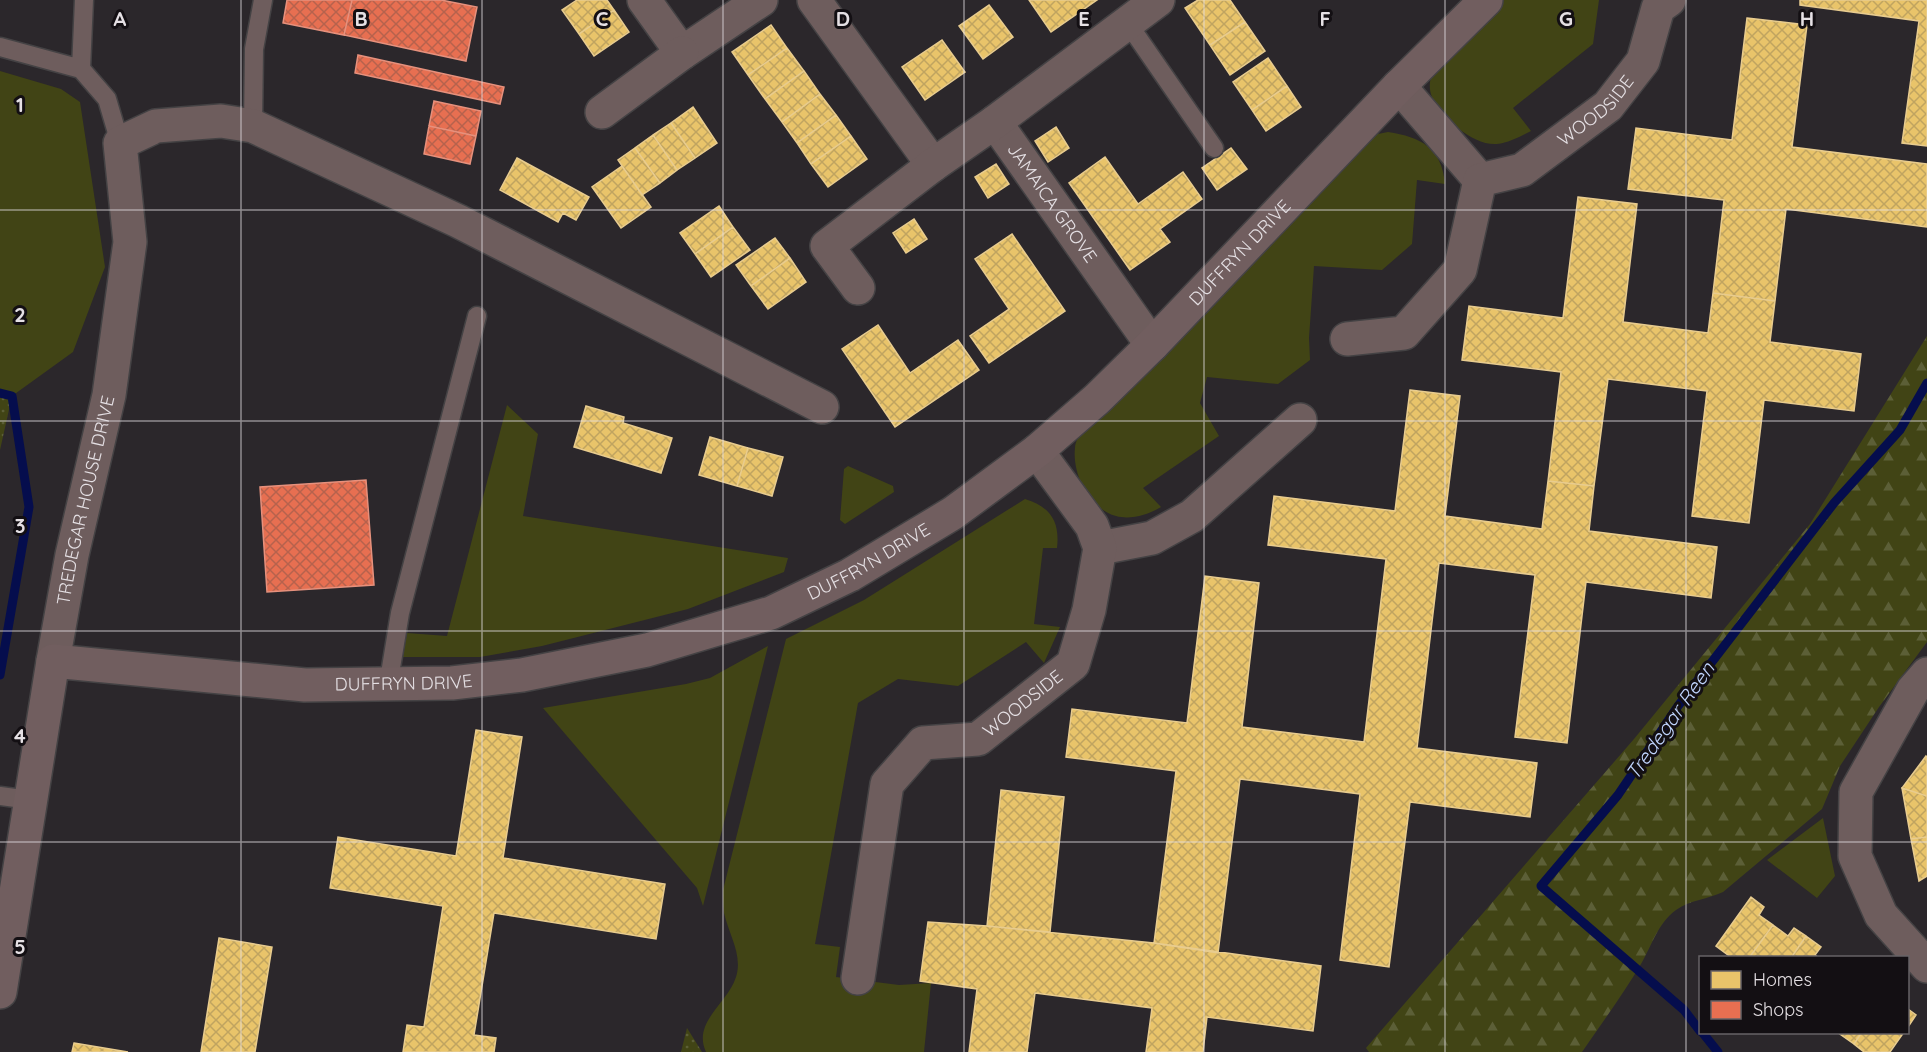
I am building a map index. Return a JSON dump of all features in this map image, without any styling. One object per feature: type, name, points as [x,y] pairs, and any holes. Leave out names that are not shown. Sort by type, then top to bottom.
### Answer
[{"type":"street","points":[[644,0],[682,53]]},
{"type":"street","points":[[602,111],[761,0]]},
{"type":"street","points":[[814,0],[933,165]]},
{"type":"street","name":"DUFFRYN DRIVE","points":[[53,661],[305,686],[452,683],[522,675],[647,650],[771,613],[850,575],[953,513],[1037,451],[1097,399],[1152,345],[1399,86],[1486,0]]},
{"type":"street","name":"WOODSIDE","points":[[1480,180],[1522,170],[1608,106],[1643,61],[1658,8],[1669,0]]},
{"type":"street","points":[[995,123],[1139,8]]},
{"type":"street","points":[[1347,339],[1404,333],[1460,270],[1480,180],[1399,86]]},
{"type":"street","points":[[120,143],[156,126],[221,121],[253,126],[458,221],[822,407]]},
{"type":"street","name":"JAMAICA GROVE","points":[[858,288],[827,246],[933,165],[995,123],[1152,345]]},
{"type":"street","name":"TREDEGAR HOUSE DRIVE","points":[[0,992],[15,798],[53,661],[72,555],[110,395],[130,242],[120,143]]},
{"type":"street","points":[[1037,451],[1092,526],[1100,548],[1152,538],[1192,516],[1300,420]]},
{"type":"street","name":"WOODSIDE","points":[[858,978],[887,784],[923,743],[978,739],[1073,664],[1089,610],[1100,548]]},
{"type":"street","points":[[1927,674],[1913,690],[1856,792],[1855,856],[1881,915],[1927,966]]},
{"type":"lane","points":[[81,69],[84,0]]},
{"type":"lane","points":[[253,126],[254,49],[263,0]]},
{"type":"lane","points":[[1139,8],[1214,148]]},
{"type":"lane","points":[[0,47],[81,69],[107,99],[120,143]]},
{"type":"lane","points":[[388,686],[400,613],[477,316]]},
{"type":"green space","points":[[1502,0],[1599,0],[1593,44],[1513,108],[1531,131],[1497,144],[1469,136],[1451,122],[1432,97],[1430,83],[1439,63]]},
{"type":"green space","points":[[0,71],[61,89],[80,102],[105,267],[73,352],[12,396],[0,393]]},
{"type":"green space","points":[[1388,132],[1410,137],[1428,146],[1439,161],[1443,172],[1445,184],[1417,180],[1412,244],[1382,270],[1314,266],[1309,338],[1310,360],[1278,384],[1207,377],[1200,403],[1219,436],[1143,488],[1161,507],[1145,514],[1127,517],[1116,516],[1098,506],[1084,489],[1076,469],[1075,446],[1082,431],[1373,135]]},
{"type":"green space","points":[[1927,336],[1927,642],[1879,707],[1840,766],[1822,809],[1723,892],[1687,904],[1664,921],[1641,964],[1582,1052],[1369,1052],[1366,1048],[1634,739],[1810,524]]},
{"type":"green space","points":[[0,393],[12,396],[0,450]]},
{"type":"green space","points":[[507,405],[538,434],[523,516],[788,558],[784,572],[688,609],[542,646],[480,657],[403,657],[407,633],[447,636]]},
{"type":"green space","points":[[848,466],[893,486],[894,492],[845,524],[840,520],[844,469]]},
{"type":"green space","points":[[1025,499],[1047,511],[1057,530],[1057,548],[1043,548],[1034,624],[1060,627],[1044,663],[1026,642],[958,686],[898,679],[858,703],[815,944],[840,947],[836,977],[899,985],[931,983],[924,1052],[706,1052],[703,1041],[707,1022],[732,986],[738,969],[737,953],[724,913],[723,890],[786,639],[864,600]]},
{"type":"green space","points":[[768,646],[703,906],[697,888],[543,708],[710,678]]},
{"type":"green space","points":[[1823,818],[1835,876],[1817,898],[1767,860]]},
{"type":"green space","points":[[687,1028],[702,1052],[681,1052]]},
{"type":"building: Homes","points":[[577,0],[607,0],[614,10],[579,34],[562,10]]},
{"type":"building: Homes","points":[[1029,0],[1097,0],[1051,32]]},
{"type":"building: Homes","points":[[1198,0],[1230,0],[1245,22],[1210,45],[1185,8]]},
{"type":"building: Homes","points":[[1800,0],[1927,0],[1927,146],[1902,143],[1919,21],[1800,5]]},
{"type":"building: Homes","points":[[989,5],[1013,37],[983,59],[959,26]]},
{"type":"building: Homes","points":[[614,10],[629,32],[594,56],[579,34]]},
{"type":"building: Homes","points":[[1747,18],[1807,25],[1792,147],[1927,164],[1927,227],[1786,209],[1775,301],[1713,293],[1724,200],[1628,189],[1636,128],[1732,140]]},
{"type":"building: Homes","points":[[1245,22],[1265,51],[1230,75],[1210,45]]},
{"type":"building: Homes","points":[[771,25],[787,48],[748,75],[732,52]]},
{"type":"building: Homes","points":[[942,40],[965,72],[925,100],[902,67]]},
{"type":"building: Homes","points":[[787,48],[804,71],[765,99],[748,75]]},
{"type":"building: Homes","points":[[1268,58],[1287,86],[1252,110],[1233,82]]},
{"type":"building: Homes","points":[[804,71],[820,94],[782,122],[765,99]]},
{"type":"building: Homes","points":[[1287,86],[1301,107],[1266,131],[1252,110]]},
{"type":"building: Homes","points":[[820,94],[836,115],[797,143],[782,122]]},
{"type":"building: Homes","points":[[693,107],[717,143],[695,158],[671,123]]},
{"type":"building: Homes","points":[[836,115],[851,136],[811,164],[797,143]]},
{"type":"building: Homes","points":[[671,123],[695,158],[677,170],[653,135]]},
{"type":"building: Homes","points":[[1056,127],[1069,148],[1048,162],[1035,141]]},
{"type":"building: Homes","points":[[653,135],[677,170],[660,183],[635,148]]},
{"type":"building: Homes","points":[[851,136],[867,159],[828,187],[811,164]]},
{"type":"building: Homes","points":[[635,148],[660,183],[642,195],[618,160]]},
{"type":"building: Homes","points":[[1231,148],[1247,169],[1217,190],[1202,168]]},
{"type":"building: Homes","points":[[1105,157],[1138,204],[1183,172],[1202,199],[1160,229],[1170,242],[1130,270],[1069,183]]},
{"type":"building: Homes","points":[[517,158],[589,197],[576,220],[563,213],[558,222],[500,190]]},
{"type":"building: Homes","points":[[996,164],[1009,184],[988,198],[975,177]]},
{"type":"building: Homes","points":[[622,166],[651,207],[621,228],[592,187]]},
{"type":"building: Homes","points":[[1578,197],[1637,204],[1623,322],[1708,333],[1713,293],[1775,301],[1770,342],[1861,354],[1854,411],[1764,400],[1749,523],[1692,516],[1707,391],[1608,379],[1594,486],[1548,481],[1561,372],[1462,360],[1469,306],[1563,318]]},
{"type":"building: Homes","points":[[719,206],[733,227],[695,254],[680,233]]},
{"type":"building: Homes","points":[[914,219],[927,239],[906,253],[893,233]]},
{"type":"building: Homes","points":[[733,227],[750,250],[711,277],[695,254]]},
{"type":"building: Homes","points":[[1012,234],[1065,311],[989,363],[970,336],[1009,309],[975,259]]},
{"type":"building: Homes","points":[[775,238],[790,258],[751,286],[736,265]]},
{"type":"building: Homes","points":[[790,258],[806,282],[768,309],[751,286]]},
{"type":"building: Homes","points":[[878,325],[910,373],[958,340],[979,370],[895,427],[842,349]]},
{"type":"building: Homes","points":[[1410,390],[1460,396],[1445,516],[1542,529],[1548,481],[1594,486],[1589,531],[1717,547],[1711,598],[1586,582],[1567,743],[1515,737],[1535,575],[1439,563],[1417,748],[1537,763],[1530,817],[1410,802],[1389,967],[1340,960],[1360,794],[1240,779],[1218,953],[1154,943],[1176,771],[1066,757],[1072,709],[1187,723],[1205,576],[1259,583],[1242,727],[1364,742],[1386,559],[1268,545],[1274,496],[1395,511]]},
{"type":"building: Homes","points":[[586,406],[624,417],[623,423],[672,438],[661,473],[574,447]]},
{"type":"building: Homes","points":[[710,437],[748,448],[737,486],[699,475]]},
{"type":"building: Homes","points":[[748,448],[783,457],[772,496],[737,486]]},
{"type":"building: Homes","points":[[476,730],[522,737],[503,858],[665,884],[656,939],[494,913],[474,1035],[496,1038],[494,1052],[403,1052],[407,1025],[424,1027],[443,906],[330,888],[338,837],[456,856]]},
{"type":"building: Homes","points":[[1927,757],[1927,796],[1902,788]]},
{"type":"building: Homes","points":[[1902,788],[1927,796],[1927,837],[1911,839]]},
{"type":"building: Homes","points":[[1001,790],[1064,797],[1050,932],[987,926]]},
{"type":"building: Homes","points":[[1927,837],[1927,876],[1919,881],[1911,839]]},
{"type":"building: Homes","points":[[1751,897],[1764,907],[1759,915],[1773,925],[1750,956],[1729,956],[1716,946]]},
{"type":"building: Homes","points":[[928,922],[1154,943],[1321,966],[1313,1031],[1207,1017],[1203,1052],[1146,1052],[1152,1008],[1035,993],[1027,1052],[969,1052],[977,989],[920,981]]},
{"type":"building: Homes","points":[[1773,925],[1788,936],[1794,928],[1806,936],[1792,956],[1750,956]]},
{"type":"building: Homes","points":[[1806,936],[1821,947],[1816,956],[1792,956]]},
{"type":"building: Homes","points":[[219,938],[272,947],[255,1052],[201,1052]]},
{"type":"building: Homes","points":[[1909,1010],[1916,1015],[1909,1026]]},
{"type":"building: Homes","points":[[1840,1034],[1861,1034],[1854,1044]]},
{"type":"building: Homes","points":[[1861,1034],[1903,1034],[1890,1052],[1864,1052],[1854,1044]]},
{"type":"building: Homes","points":[[74,1043],[128,1052],[72,1052]]},
{"type":"building: Shops","points":[[287,0],[352,0],[344,35],[283,23]]},
{"type":"building: Shops","points":[[352,0],[441,0],[477,7],[466,61],[344,35]]},
{"type":"building: Shops","points":[[358,55],[504,87],[500,104],[355,73]]},
{"type":"building: Shops","points":[[434,101],[481,111],[476,136],[429,126]]},
{"type":"building: Shops","points":[[429,126],[476,136],[470,164],[424,154]]},
{"type":"building: Shops","points":[[366,480],[374,585],[267,592],[260,487]]},
{"type":"waterway","name":"Tredegar Reen","points":[[1699,1030],[1684,1010],[1541,886],[1618,795],[1678,706],[1834,503],[1900,430],[1927,383]]},
{"type":"waterway","points":[[0,393],[12,396],[29,507],[0,675]]},
{"type":"waterway","name":"Tredegar Reen","points":[[1704,1034],[1718,1052]]}]
